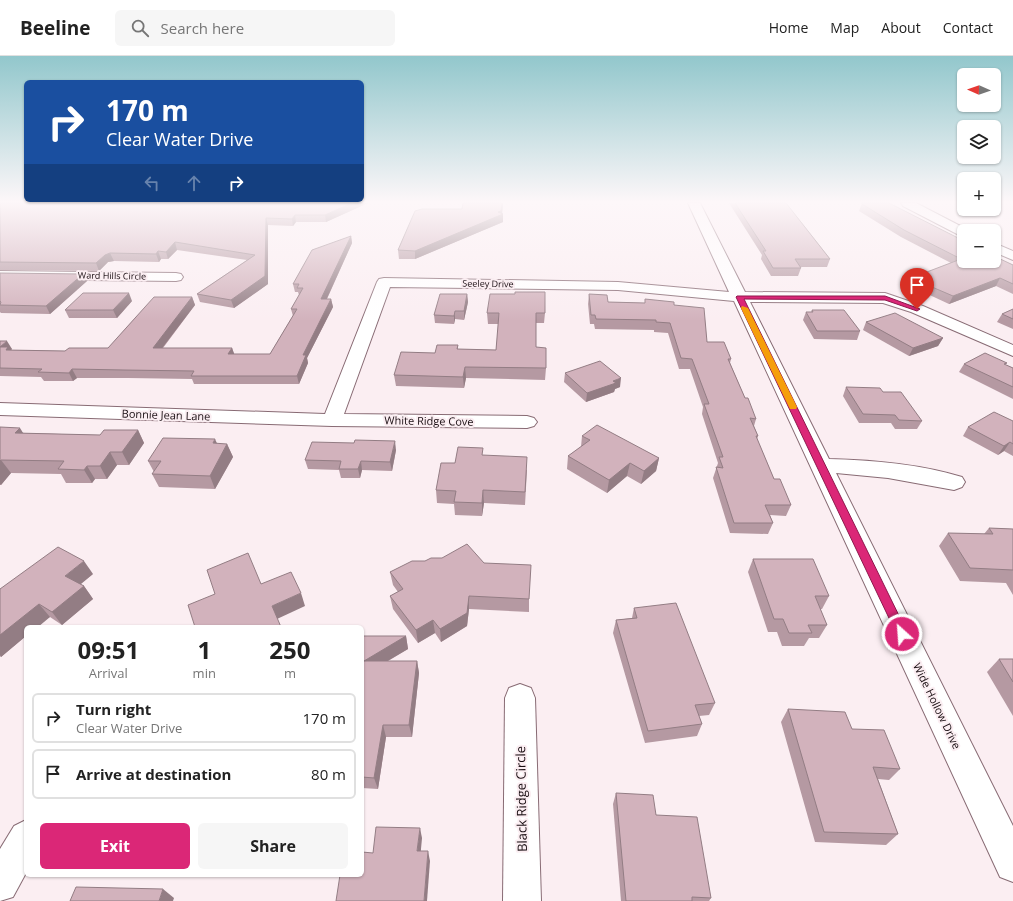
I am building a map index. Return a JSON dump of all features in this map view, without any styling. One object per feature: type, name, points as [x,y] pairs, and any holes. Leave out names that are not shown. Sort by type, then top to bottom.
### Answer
[{"type":"street","name":"Wide Hollow Drive","points":[[713,242],[1010,851]]},
{"type":"street","points":[[1001,250],[1013,256]]},
{"type":"street","name":"Ward Hills Circle","points":[[0,275],[176,277]]},
{"type":"street","name":"Seeley Drive","points":[[332,420],[384,282],[618,286],[704,295],[740,297]]},
{"type":"street","points":[[740,297],[885,298],[917,309],[1013,350]]},
{"type":"street","name":"Bonnie Jean Lane","points":[[0,409],[332,420]]},
{"type":"street","name":"White Ridge Cove","points":[[332,420],[527,422]]},
{"type":"street","points":[[821,466],[851,466],[912,473],[954,482]]},
{"type":"street","name":"Black Ridge Circle","points":[[520,698],[522,901]]},
{"type":"street","points":[[0,884],[24,842]]},
{"type":"building","points":[[0,242],[175,242],[166,252],[158,251],[156,254],[110,253],[105,255],[96,263],[0,262]]},
{"type":"building","points":[[178,242],[266,242],[265,276],[231,300],[197,294],[255,255]]},
{"type":"building","points":[[333,242],[348,242],[321,299],[331,299],[303,355],[306,355],[297,376],[191,376],[194,371],[72,369],[69,373],[38,372],[42,369],[0,368],[0,347],[8,347],[6,350],[65,351],[69,348],[108,348],[154,297],[192,297],[153,348],[232,348],[228,354],[270,354],[297,309],[291,309],[303,288],[297,288],[299,284],[293,284],[312,250]]},
{"type":"building","points":[[401,242],[435,242],[415,251],[398,250]]},
{"type":"building","points":[[760,242],[817,242],[830,259],[795,259],[801,268],[773,268],[763,251],[766,251]]},
{"type":"building","points":[[928,242],[957,242],[957,257]]},
{"type":"building","points":[[1001,259],[1013,265],[1013,284],[1000,278],[953,296],[911,278],[957,261],[957,268],[1001,268]]},
{"type":"building","points":[[0,273],[83,274],[46,306],[0,305]]},
{"type":"building","points":[[515,292],[545,292],[545,313],[536,313],[536,347],[546,348],[546,368],[465,367],[463,377],[394,375],[401,352],[435,353],[437,345],[458,345],[457,349],[496,350],[499,313],[487,313],[490,294],[515,294]]},
{"type":"building","points":[[83,293],[129,293],[113,310],[65,310]]},
{"type":"building","points":[[440,294],[467,294],[464,311],[455,311],[454,316],[434,315]]},
{"type":"building","points":[[589,294],[607,295],[608,302],[645,303],[645,299],[674,302],[674,305],[704,308],[707,342],[724,342],[731,359],[728,359],[745,398],[748,398],[756,419],[750,418],[758,436],[756,436],[774,479],[780,479],[791,505],[765,505],[773,523],[734,523],[716,467],[723,468],[719,457],[723,457],[704,404],[709,404],[692,359],[681,358],[670,323],[656,322],[656,320],[596,319],[595,315],[591,315]]},
{"type":"building","points":[[1013,309],[1013,319],[1002,314]]},
{"type":"building","points":[[812,310],[844,310],[860,331],[817,331],[806,312],[813,312]]},
{"type":"building","points":[[895,313],[943,338],[913,348],[866,322]]},
{"type":"building","points":[[0,341],[7,341],[0,347]]},
{"type":"building","points":[[985,353],[1007,363],[1004,364],[1013,368],[1013,387],[964,364]]},
{"type":"building","points":[[600,361],[621,378],[613,381],[616,383],[587,393],[565,373]]},
{"type":"building","points":[[846,387],[880,388],[883,392],[901,392],[922,421],[899,420],[895,415],[863,414]]},
{"type":"building","points":[[994,412],[1013,421],[1013,444],[1010,442],[1004,446],[968,427]]},
{"type":"building","points":[[597,425],[659,458],[644,471],[630,463],[609,480],[568,456],[590,440],[582,436]]},
{"type":"building","points":[[0,427],[20,428],[15,433],[100,435],[104,430],[138,430],[122,452],[110,452],[100,466],[87,466],[84,470],[58,469],[64,461],[0,461]]},
{"type":"building","points":[[163,438],[215,439],[213,443],[227,444],[210,476],[152,474],[161,461],[148,461]]},
{"type":"building","points":[[355,440],[395,441],[390,462],[361,461],[358,469],[339,469],[341,461],[305,460],[312,442],[354,443]]},
{"type":"building","points":[[458,447],[483,448],[482,455],[527,457],[525,492],[483,490],[482,503],[454,502],[456,491],[436,490],[441,463],[455,463]]},
{"type":"building","points":[[989,528],[1013,529],[1013,570],[970,568],[948,533],[993,534]]},
{"type":"building","points":[[467,544],[484,563],[531,565],[529,599],[469,596],[467,613],[440,629],[433,620],[416,630],[390,596],[403,589],[390,572],[412,561],[425,561],[431,558],[442,558]]},
{"type":"building","points":[[58,547],[84,561],[65,576],[84,586],[52,612],[39,604],[0,635],[0,589]]},
{"type":"building","points":[[248,553],[261,584],[291,572],[301,593],[272,606],[280,625],[194,625],[188,605],[215,594],[207,570]]},
{"type":"building","points":[[753,559],[813,559],[829,596],[815,596],[827,625],[808,625],[812,633],[789,633],[783,619],[774,619]]},
{"type":"building","points":[[676,603],[715,703],[695,705],[702,724],[648,731],[616,620],[637,618],[634,608]]},
{"type":"building","points":[[364,636],[406,636],[364,661]]},
{"type":"building","points":[[999,659],[1013,659],[1013,682]]},
{"type":"building","points":[[364,661],[417,661],[409,725],[383,725],[374,778],[364,777]]},
{"type":"building","points":[[788,709],[845,712],[852,729],[884,730],[900,769],[873,767],[898,834],[824,832]]},
{"type":"building","points":[[616,793],[653,795],[656,815],[697,817],[711,898],[692,897],[692,901],[626,901]]},
{"type":"building","points":[[376,827],[420,828],[417,851],[428,851],[424,901],[336,901],[340,877],[364,877],[364,852],[373,853]]},
{"type":"building","points":[[76,887],[163,889],[159,901],[70,901]]},
{"type":"slow traffic","points":[[745,308],[793,407]]},
{"type":"route","points":[[902,634],[740,297],[885,298],[917,309]]}]
